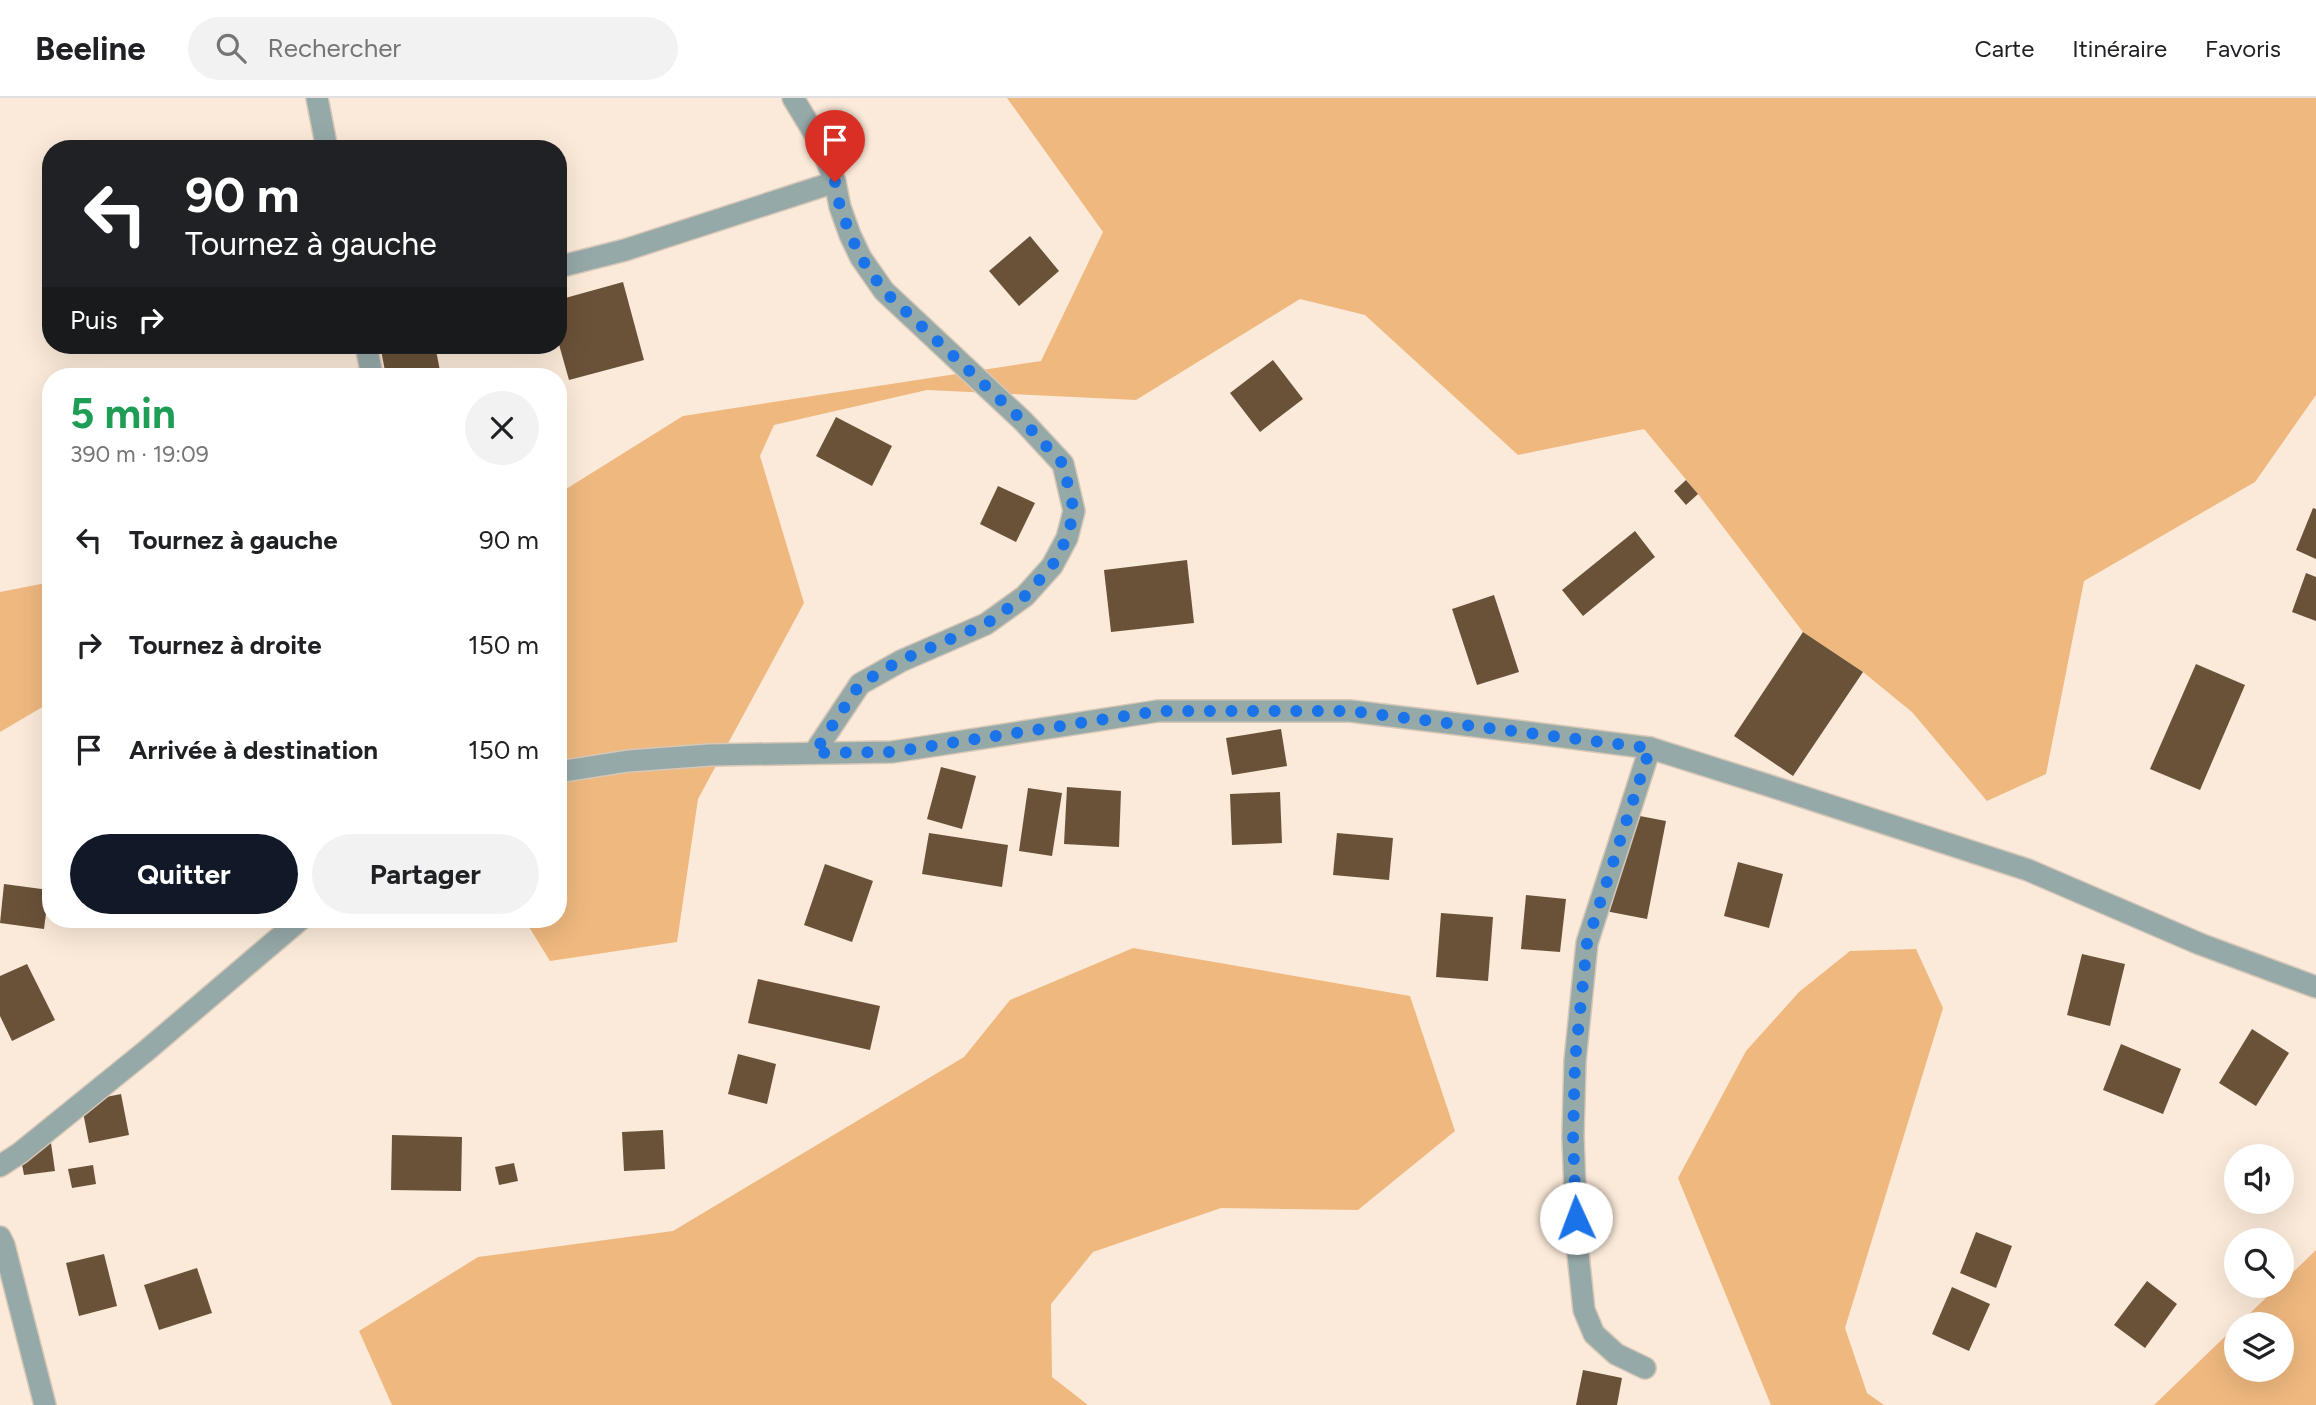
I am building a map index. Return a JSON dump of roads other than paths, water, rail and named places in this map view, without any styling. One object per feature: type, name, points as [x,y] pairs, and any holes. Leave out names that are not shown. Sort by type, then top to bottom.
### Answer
[{"type":"street","points":[[317,98],[325,140]]},
{"type":"street","points":[[793,98],[819,141],[835,182],[840,207],[861,258],[884,291],[1023,421],[1063,464],[1074,511],[1067,538],[1052,566],[1025,596],[986,624],[901,660],[860,684],[814,753]]},
{"type":"street","points":[[567,265],[625,250],[835,182]]},
{"type":"street","points":[[567,771],[641,760],[710,755],[892,752],[1158,711],[1350,711],[1650,748],[2028,870],[2200,944],[2316,987]]},
{"type":"street","points":[[1645,1368],[1616,1354],[1594,1334],[1584,1310],[1578,1266],[1573,1136],[1575,1061],[1587,943],[1650,748]]},
{"type":"street","points":[[0,1166],[20,1153],[146,1051],[290,928]]},
{"type":"street","points":[[0,1237],[45,1405]]}]
